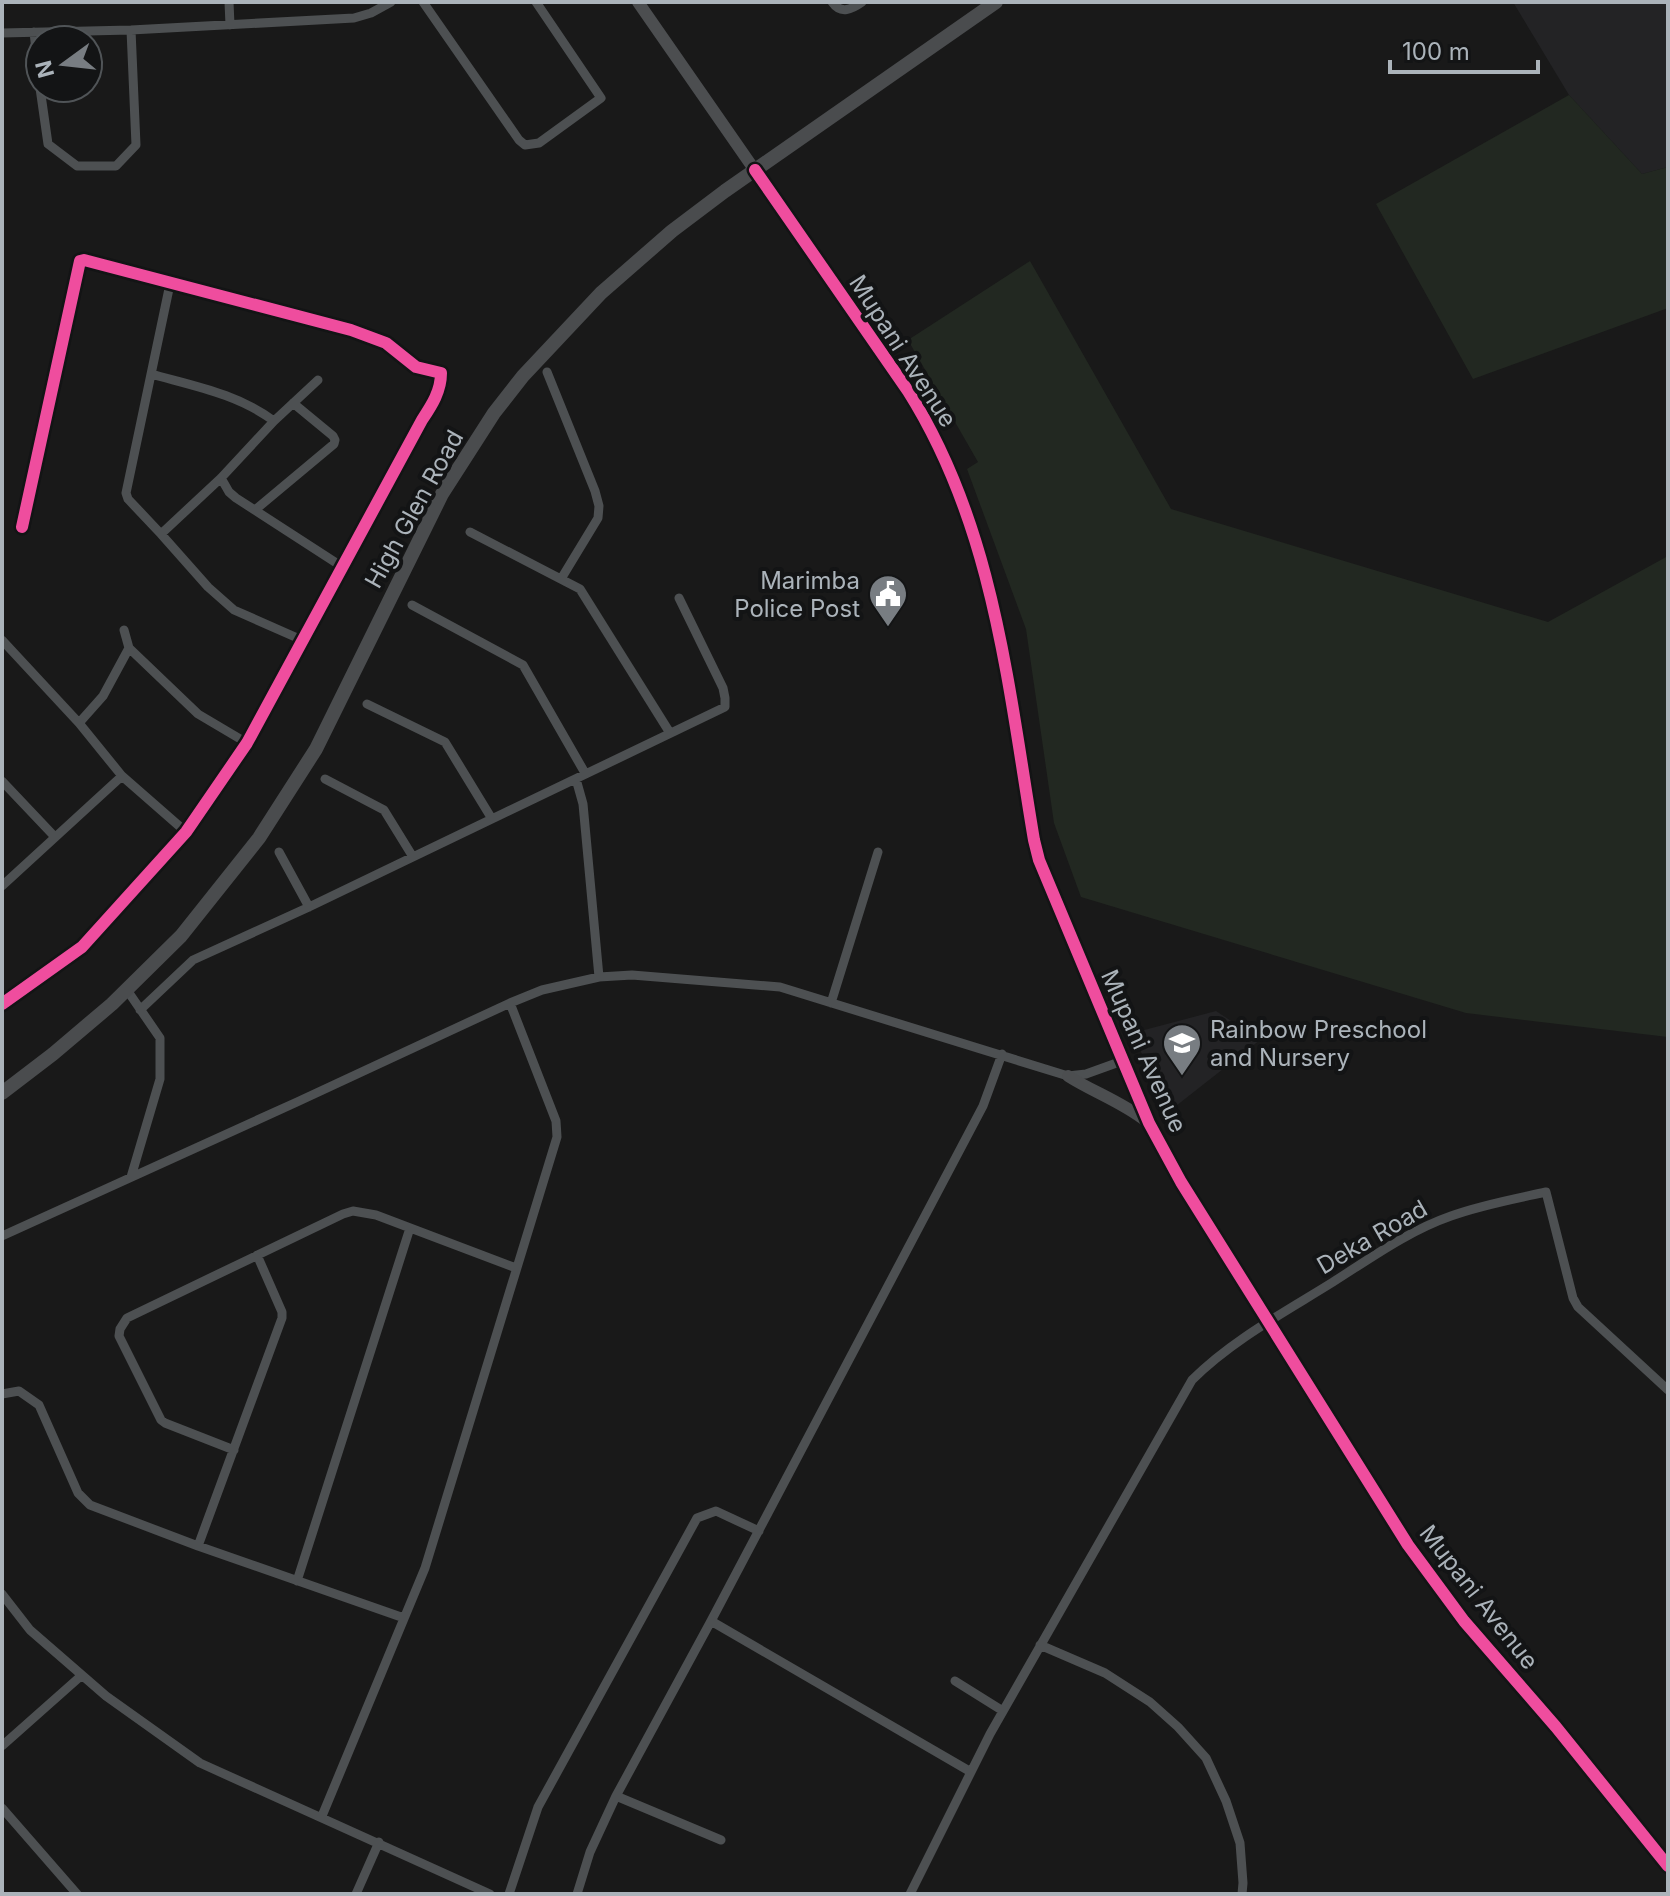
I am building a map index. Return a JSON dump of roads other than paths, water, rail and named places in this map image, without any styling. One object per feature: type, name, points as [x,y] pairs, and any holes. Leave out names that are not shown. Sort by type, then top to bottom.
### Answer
[{"type":"main road","name":"High Glen Road","points":[[2,1093],[127,990],[181,936],[259,838],[316,749],[442,494],[494,413],[523,376],[601,293],[672,231],[996,2]]},
{"type":"street","points":[[229,2],[230,25]]},
{"type":"street","points":[[104,31],[354,18],[391,2]]},
{"type":"street","points":[[423,2],[525,145],[539,143],[601,98],[536,2]]},
{"type":"street","name":"Mupani Avenue","points":[[638,2],[908,391],[929,426],[952,476],[986,572],[1039,860],[1149,1123],[1181,1182],[1418,1557],[1464,1621],[1556,1727],[1668,1866]]},
{"type":"street","points":[[832,2],[836,8],[843,10],[851,10],[862,2]]},
{"type":"street","points":[[42,104],[48,144],[77,166],[116,166],[136,145],[131,30]]},
{"type":"street","points":[[2,33],[24,32]]},
{"type":"street","points":[[2,1004],[82,947],[186,832],[247,743],[341,566],[431,407],[441,384],[441,373],[416,367],[386,343],[351,330],[84,260],[78,262],[22,527]]},
{"type":"street","points":[[170,284],[126,493],[128,499],[208,587],[234,610],[302,640]]},
{"type":"street","points":[[547,372],[599,506],[598,518],[561,579]]},
{"type":"street","points":[[151,374],[228,396],[261,411],[274,421]]},
{"type":"street","points":[[161,534],[318,380]]},
{"type":"street","points":[[255,510],[334,444],[333,436],[293,403]]},
{"type":"street","points":[[221,478],[229,492],[341,566]]},
{"type":"street","points":[[470,532],[580,589],[670,733]]},
{"type":"street","points":[[140,1010],[193,960],[725,707],[723,688],[679,598]]},
{"type":"street","points":[[412,605],[523,665],[585,773]]},
{"type":"street","points":[[124,630],[129,648],[198,714],[247,743]]},
{"type":"street","points":[[2,640],[79,723],[122,776],[186,832]]},
{"type":"street","points":[[79,723],[103,696],[129,648]]},
{"type":"street","points":[[367,704],[445,742],[492,819]]},
{"type":"street","points":[[2,886],[122,776]]},
{"type":"street","points":[[325,779],[384,810],[413,857]]},
{"type":"street","points":[[576,779],[583,804],[599,977]]},
{"type":"street","points":[[2,781],[55,837]]},
{"type":"street","points":[[279,852],[309,907]]},
{"type":"street","points":[[831,1003],[878,852]]},
{"type":"street","points":[[2,1236],[510,1003],[542,990],[599,977],[632,975],[780,987],[1068,1076],[1129,1108],[1149,1123]]},
{"type":"street","points":[[127,990],[160,1038],[160,1079],[131,1177]]},
{"type":"street","points":[[322,1816],[425,1568],[557,1137],[556,1121],[510,1003]]},
{"type":"street","points":[[577,1894],[590,1852],[616,1796],[983,1106],[1002,1054]]},
{"type":"street","points":[[1068,1076],[1086,1074],[1122,1061]]},
{"type":"street","name":"Deka Road","points":[[1268,1322],[1415,1231],[1450,1216],[1546,1192],[1573,1298],[1578,1307],[1668,1390]]},
{"type":"street","points":[[234,1450],[161,1420],[119,1336],[127,1318],[353,1211],[376,1215],[516,1268]]},
{"type":"street","points":[[297,1581],[410,1228]]},
{"type":"street","points":[[198,1546],[282,1318],[257,1255]]},
{"type":"street","points":[[910,1894],[1003,1711],[1192,1380],[1268,1322]]},
{"type":"street","points":[[2,1394],[19,1391],[39,1405],[78,1493],[90,1505],[404,1618]]},
{"type":"street","points":[[509,1894],[538,1807],[697,1518],[716,1511],[759,1531]]},
{"type":"street","points":[[2,1594],[30,1630],[106,1696],[200,1763],[490,1894]]},
{"type":"street","points":[[711,1621],[971,1772]]},
{"type":"street","points":[[1040,1645],[1105,1673],[1150,1702],[1206,1758],[1226,1801],[1240,1843],[1242,1894]]},
{"type":"street","points":[[2,1746],[82,1675]]},
{"type":"street","points":[[955,1681],[1003,1711]]},
{"type":"street","points":[[616,1796],[721,1840]]},
{"type":"street","points":[[2,1808],[77,1894]]},
{"type":"street","points":[[356,1894],[379,1842]]},
{"type":"place","name":"Marimba Police Post","points":[[888,628]]},
{"type":"place","name":"Rainbow Preschool and Nursery","points":[[1182,1077]]}]
